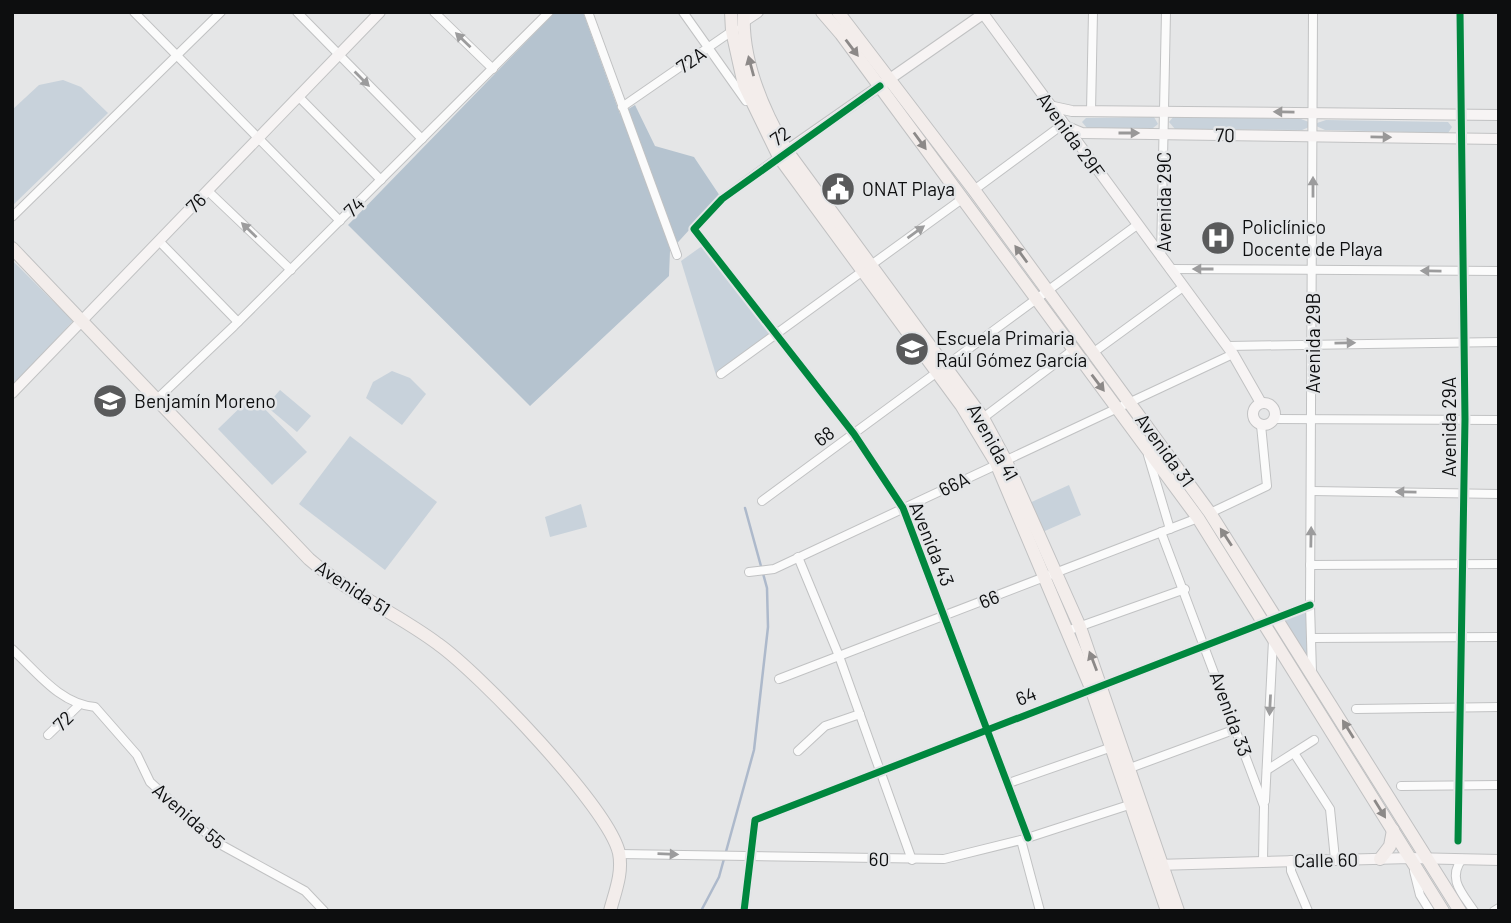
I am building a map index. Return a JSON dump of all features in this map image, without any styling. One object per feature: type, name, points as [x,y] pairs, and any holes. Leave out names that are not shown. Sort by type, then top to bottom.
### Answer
[{"type":"main road","name":"Avenida 41","points":[[731,12],[732,31],[744,85],[754,110],[866,269],[941,368],[983,418],[1074,629],[1130,768],[1159,865],[1167,911]]},
{"type":"main road","name":"Avenida 31","points":[[822,12],[885,82],[974,190],[1130,402],[1271,620],[1312,673],[1460,911]]},
{"type":"main road","name":"Avenida 31","points":[[838,12],[962,198],[1145,446],[1204,516]]},
{"type":"main road","name":"Avenida 41","points":[[744,17],[745,41],[757,87],[783,154]]},
{"type":"main road","name":"Avenida 51","points":[[12,248],[309,559],[327,575],[439,644],[492,691],[558,765],[603,822],[619,854]]},
{"type":"main road","name":"Avenida 41","points":[[941,368],[985,441],[1001,461]]},
{"type":"main road","name":"Avenida 31","points":[[1271,620],[1274,637],[1443,911]]},
{"type":"main road","name":"Avenida 41","points":[[1096,686],[1112,747],[1132,804],[1178,911]]},
{"type":"main road","points":[[1380,859],[1390,846],[1393,830]]},
{"type":"main road","points":[[610,911],[617,888],[619,854]]},
{"type":"street","points":[[12,218],[220,12]]},
{"type":"street","points":[[297,12],[422,139]]},
{"type":"street","name":"76","points":[[12,393],[380,12]]},
{"type":"street","points":[[433,12],[493,69]]},
{"type":"street","points":[[589,12],[677,255]]},
{"type":"street","points":[[683,12],[754,110]]},
{"type":"street","name":"72A","points":[[622,107],[732,31],[744,17],[758,12]]},
{"type":"street","points":[[1091,111],[1093,12]]},
{"type":"street","name":"Avenida 29C","points":[[1166,12],[1161,257],[1230,350],[1261,403]]},
{"type":"street","name":"Avenida 29B","points":[[1312,673],[1310,565],[1313,418],[1313,12]]},
{"type":"street","name":"Avenida 29A","points":[[1458,841],[1465,419],[1459,114],[1460,12]]},
{"type":"street","points":[[135,13],[340,221]]},
{"type":"street","name":"72","points":[[694,229],[722,199],[982,13]]},
{"type":"street","name":"Avenida 29F","points":[[982,13],[1161,257]]},
{"type":"street","name":"74","points":[[156,400],[291,270],[545,14]]},
{"type":"street","points":[[299,97],[381,180]]},
{"type":"street","name":"70","points":[[1049,106],[1072,111],[1499,115]]},
{"type":"street","points":[[974,190],[1062,125],[1065,117],[1072,111]]},
{"type":"street","name":"70","points":[[1062,125],[1082,133],[1499,139]]},
{"type":"street","points":[[208,191],[291,270]]},
{"type":"street","points":[[721,374],[962,198]]},
{"type":"street","name":"68","points":[[762,500],[1137,225]]},
{"type":"street","name":"Avenida 43","points":[[694,229],[855,434],[903,508],[1009,783],[1025,839],[1040,911]]},
{"type":"street","points":[[159,241],[238,322]]},
{"type":"street","points":[[1170,270],[1499,271]]},
{"type":"street","points":[[1094,352],[1184,287]]},
{"type":"street","name":"66A","points":[[748,572],[774,569],[1118,408],[1230,350],[1313,343],[1499,342]]},
{"type":"street","points":[[983,418],[1073,350]]},
{"type":"street","points":[[1274,419],[1272,405],[1261,403],[1254,407],[1252,415],[1261,425],[1274,419],[1313,418],[1499,420]]},
{"type":"street","name":"66","points":[[779,679],[1204,516],[1267,486],[1261,425]]},
{"type":"street","points":[[1145,446],[1170,529]]},
{"type":"street","points":[[1312,491],[1499,494]]},
{"type":"street","name":"Avenida 33","points":[[1161,532],[1206,644],[1264,806],[1263,860]]},
{"type":"street","points":[[798,556],[839,656],[912,860]]},
{"type":"street","points":[[1310,565],[1499,565]]},
{"type":"street","points":[[1074,629],[1185,589]]},
{"type":"street","name":"64","points":[[752,856],[755,820],[1310,605]]},
{"type":"street","points":[[1264,806],[1274,637]]},
{"type":"street","points":[[1311,638],[1499,637]]},
{"type":"street","name":"Avenida 55","points":[[12,649],[63,697],[78,706],[95,707],[137,755],[150,782],[216,842],[305,891],[324,911]]},
{"type":"street","name":"72","points":[[48,736],[78,706]]},
{"type":"street","points":[[1356,709],[1499,707]]},
{"type":"street","points":[[798,751],[825,726],[860,714]]},
{"type":"street","points":[[1130,768],[1236,729]]},
{"type":"street","points":[[1267,770],[1314,740]]},
{"type":"street","points":[[1009,783],[1112,747]]},
{"type":"street","points":[[1294,753],[1330,809],[1335,859]]},
{"type":"street","points":[[1401,786],[1499,785]]},
{"type":"street","name":"60","points":[[619,854],[912,860],[962,856],[1025,839],[1132,804]]},
{"type":"street","points":[[744,911],[752,856]]},
{"type":"street","name":"Avenida 31","points":[[1410,858],[1420,895],[1430,911]]},
{"type":"street","points":[[1462,859],[1455,869],[1454,880],[1474,911]]},
{"type":"street","name":"Calle 60","points":[[1159,865],[1263,860],[1499,860]]},
{"type":"street","points":[[1291,860],[1291,871],[1308,911]]},
{"type":"shaded area","points":[[555,12],[583,12],[620,114],[635,105],[655,146],[694,157],[720,196],[670,251],[669,276],[530,406],[348,225]]},
{"type":"shaded area","points":[[63,80],[81,87],[108,113],[12,206],[12,110],[39,85]]},
{"type":"shaded area","points":[[1174,116],[1301,119],[1314,124],[1326,120],[1448,122],[1452,127],[1448,133],[1325,130],[1314,125],[1302,130],[1175,129],[1169,122]]},
{"type":"shaded area","points":[[1154,117],[1158,124],[1153,128],[1087,128],[1082,122],[1086,118]]},
{"type":"shaded area","points":[[702,246],[772,332],[716,375],[681,261]]},
{"type":"shaded area","points":[[12,260],[73,321],[12,387]]},
{"type":"shaded area","points":[[392,371],[410,378],[426,394],[402,425],[366,398],[373,382]]},
{"type":"shaded area","points":[[280,390],[311,416],[297,432],[266,406]]},
{"type":"shaded area","points":[[252,396],[307,452],[272,485],[218,429]]},
{"type":"shaded area","points":[[350,436],[437,502],[385,570],[299,504]]},
{"type":"shaded area","points":[[1069,485],[1081,515],[1038,534],[1025,505]]},
{"type":"shaded area","points":[[581,504],[587,527],[550,537],[545,517]]},
{"type":"shaded area","points":[[1310,605],[1312,673],[1277,617]]},
{"type":"waterway","points":[[701,911],[719,877],[754,750],[768,627],[767,588],[745,508]]},
{"type":"cycle path","points":[[1458,841],[1465,419],[1460,12]]},
{"type":"cycle path","points":[[880,86],[722,199],[694,229],[854,434],[903,508],[1028,838]]},
{"type":"cycle path","points":[[744,911],[755,820],[1310,605]]},
{"type":"place","name":"ONAT Playa","points":[[838,189]]},
{"type":"place","name":"Policlínico Docente de Playa","points":[[1218,238]]},
{"type":"place","name":"Escuela Primaria Raúl Gómez García","points":[[912,349]]},
{"type":"place","name":"Benjamín Moreno","points":[[110,401]]}]
